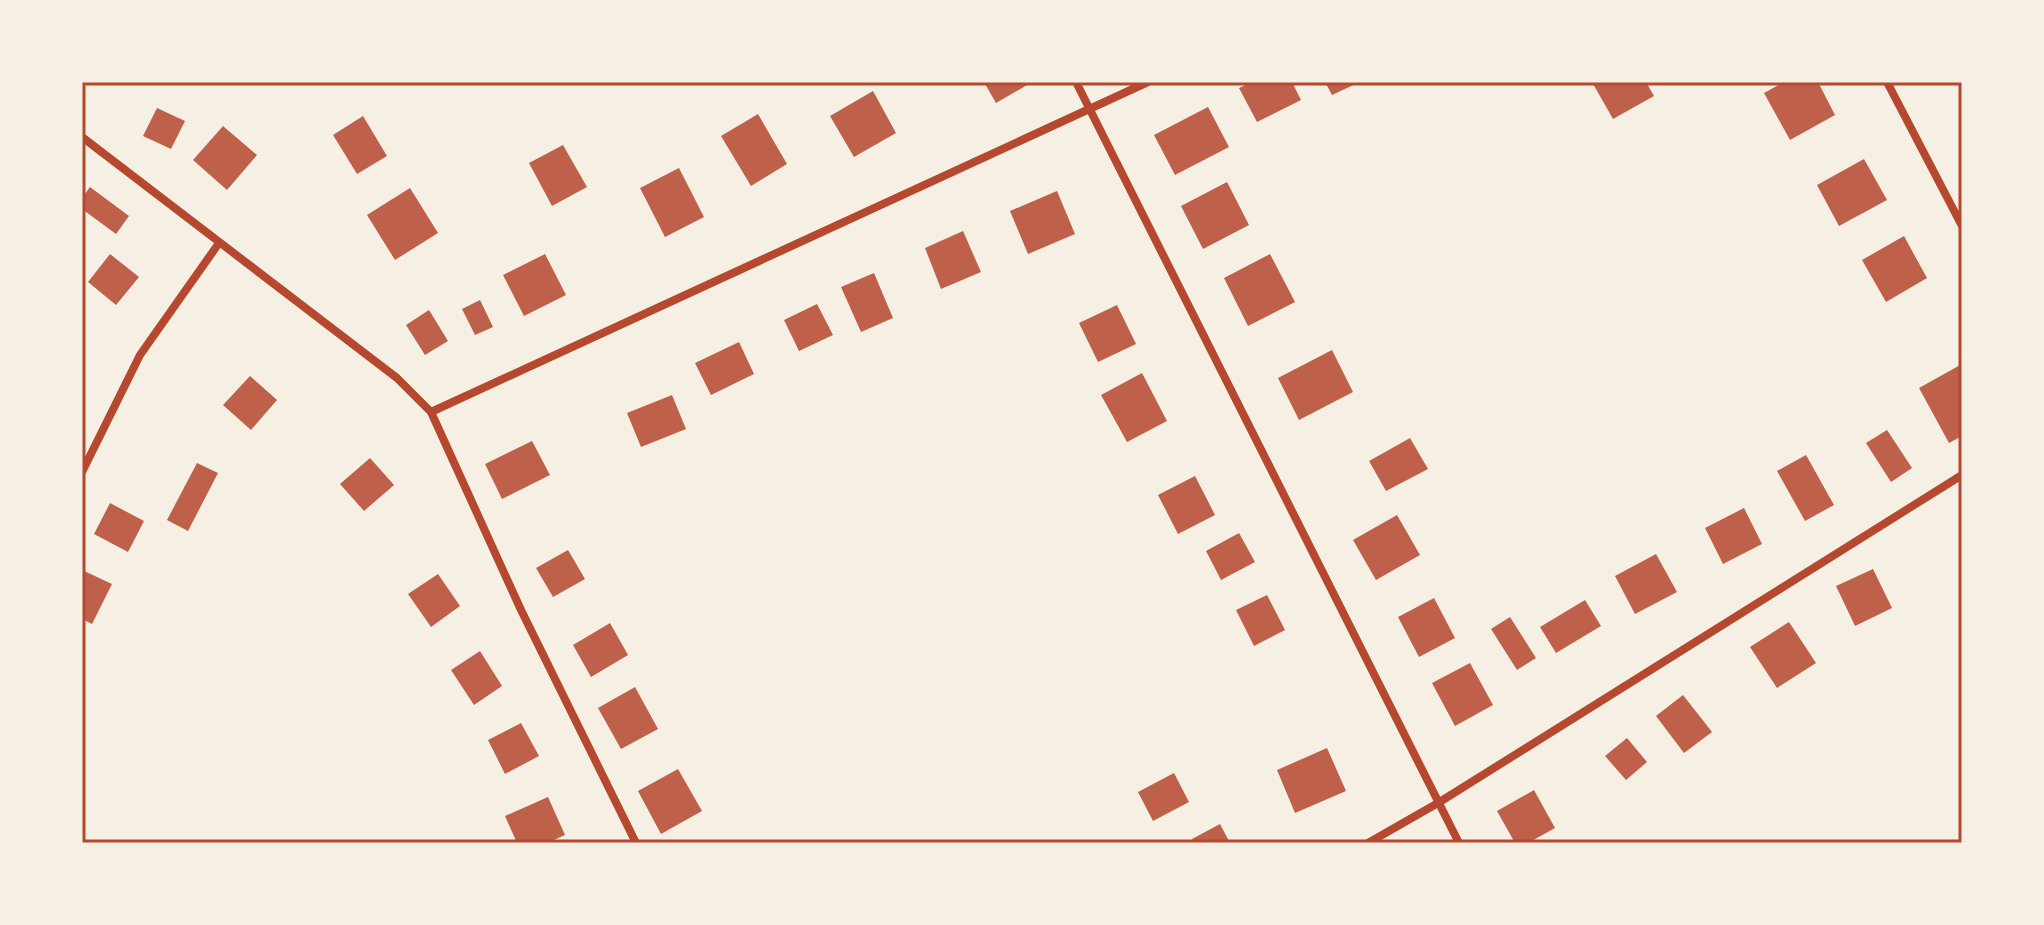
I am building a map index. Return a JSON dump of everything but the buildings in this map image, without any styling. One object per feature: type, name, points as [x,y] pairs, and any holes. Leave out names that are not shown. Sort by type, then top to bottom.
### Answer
[{"type":"street","points":[[1076,82],[1459,843]]},
{"type":"street","points":[[431,412],[1148,82]]},
{"type":"street","points":[[1887,82],[1962,226]]},
{"type":"street","points":[[82,137],[397,378],[431,412],[521,610],[636,843]]},
{"type":"street","points":[[82,472],[140,355],[219,243]]},
{"type":"street","points":[[1368,843],[1438,803],[1962,475]]}]
